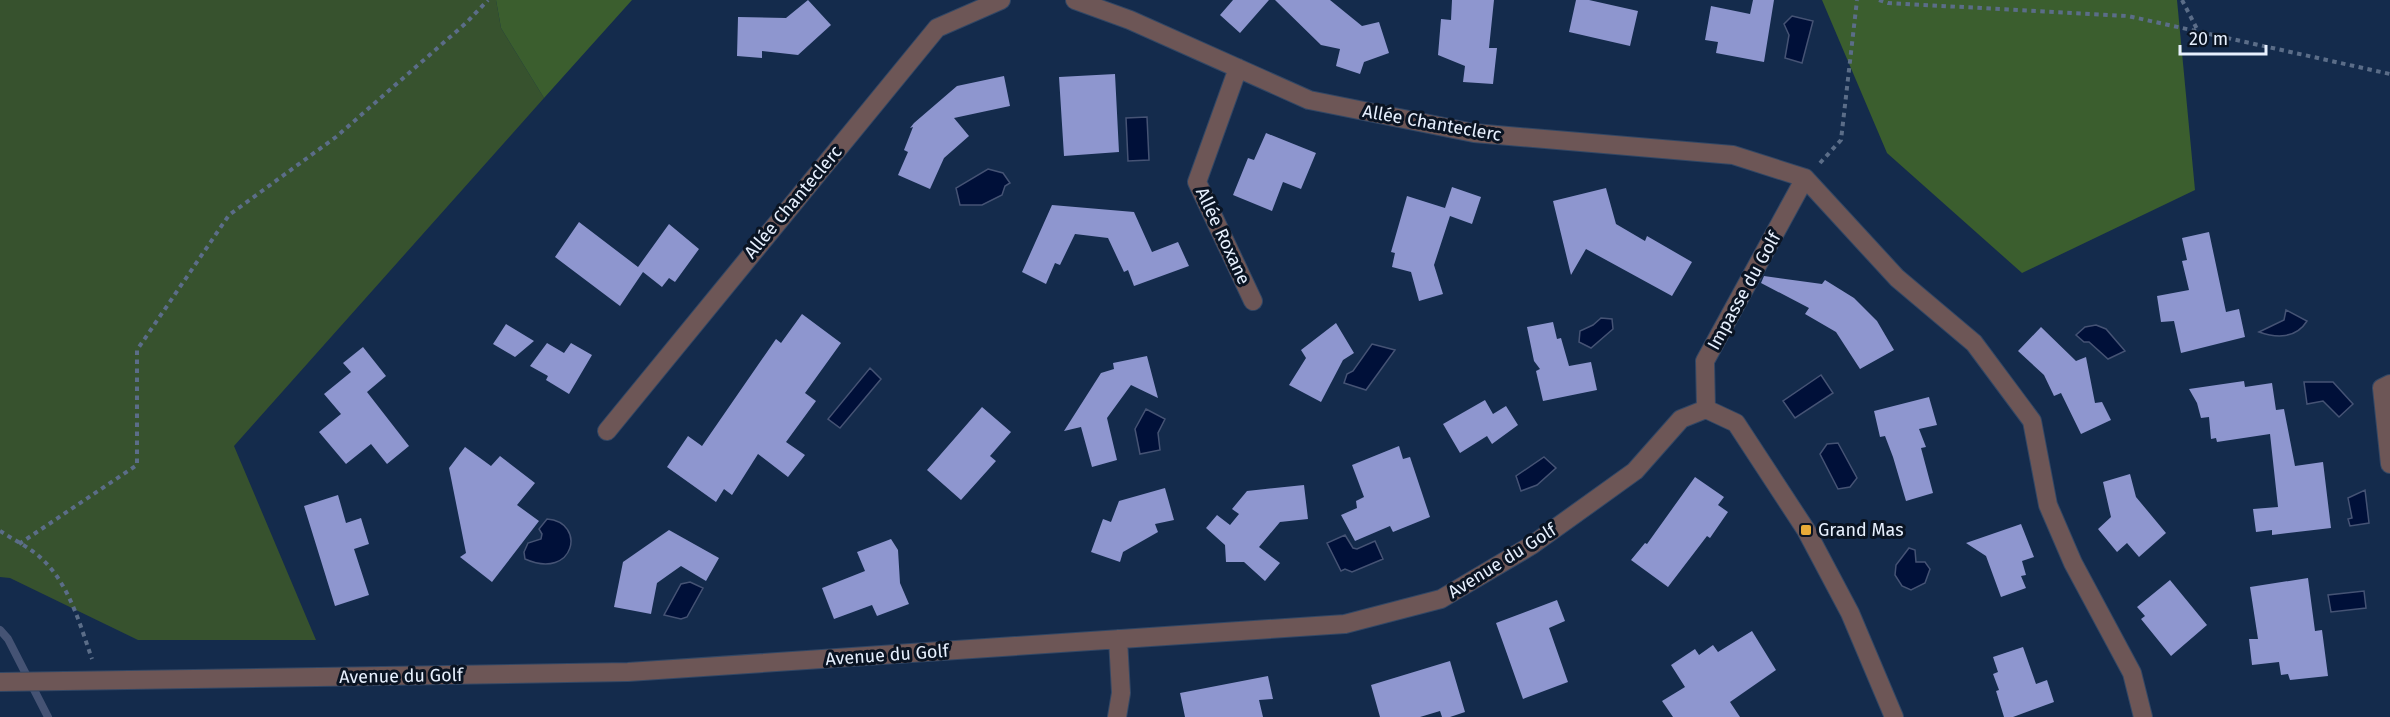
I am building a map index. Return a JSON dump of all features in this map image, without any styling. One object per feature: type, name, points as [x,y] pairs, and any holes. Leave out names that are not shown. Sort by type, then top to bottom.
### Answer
[{"type":"street","name":"Allée Chanteclerc","points":[[607,431],[937,28],[1001,0]]},
{"type":"street","name":"Allée Chanteclerc","points":[[1075,0],[1130,20],[1309,100],[1474,133],[1733,155],[1805,178]]},
{"type":"street","name":"Allée Roxane","points":[[1238,68],[1197,182],[1253,301]]},
{"type":"street","name":"Impasse du Golf","points":[[1706,409],[1705,361],[1805,178]]},
{"type":"street","points":[[1805,178],[1897,278],[1974,343],[2032,421],[2048,505],[2073,563],[2132,673],[2143,717]]},
{"type":"street","points":[[2390,384],[2382,388],[2390,464]]},
{"type":"street","points":[[1706,409],[1736,423],[1806,530],[1850,613],[1894,717]]},
{"type":"street","name":"Avenue du Golf","points":[[0,682],[628,672],[1345,624],[1441,599],[1533,545],[1635,471],[1682,419],[1706,409]]},
{"type":"street","points":[[1117,717],[1121,693],[1118,639]]},
{"type":"path","points":[[19,543],[136,465],[137,350],[229,215],[336,137],[466,23],[488,0]]},
{"type":"path","points":[[1805,178],[1841,140],[1857,0]]},
{"type":"path","points":[[1879,0],[1888,3],[2128,16],[2390,74]]},
{"type":"path","points":[[2182,0],[2199,31]]},
{"type":"path","points":[[0,531],[41,557],[55,572],[68,593],[95,665],[97,681]]},
{"type":"green space","points":[[0,0],[496,0],[501,28],[544,98],[234,446],[316,640],[138,640],[10,578],[0,577]]},
{"type":"green space","points":[[496,0],[632,0],[544,98],[501,28]]},
{"type":"green space","points":[[1822,0],[2177,0],[2195,190],[2022,273],[1887,153]]},
{"type":"water","points":[[1792,16],[1813,21],[1802,63],[1785,58],[1789,35],[1784,24]]},
{"type":"water","points":[[1147,117],[1149,160],[1128,161],[1126,118]]},
{"type":"water","points":[[988,169],[1003,173],[1010,183],[1005,186],[1002,195],[982,205],[960,205],[956,188]]},
{"type":"water","points":[[2286,310],[2307,321],[2297,331],[2285,336],[2259,332],[2284,320]]},
{"type":"water","points":[[1601,318],[1612,319],[1613,329],[1591,348],[1579,342],[1580,331]]},
{"type":"water","points":[[2096,325],[2106,329],[2125,351],[2108,359],[2089,342],[2084,342],[2076,335],[2085,327]]},
{"type":"water","points":[[1372,344],[1395,350],[1366,390],[1344,383],[1347,374],[1353,371]]},
{"type":"water","points":[[870,368],[881,379],[840,428],[828,419]]},
{"type":"water","points":[[1821,375],[1833,393],[1795,418],[1783,401]]},
{"type":"water","points":[[2304,382],[2333,382],[2353,404],[2339,417],[2323,401],[2307,404]]},
{"type":"water","points":[[1146,409],[1165,419],[1158,433],[1160,450],[1140,454],[1135,429]]},
{"type":"water","points":[[1838,443],[1857,478],[1850,487],[1838,489],[1820,454],[1827,444]]},
{"type":"water","points":[[1544,457],[1556,468],[1537,485],[1521,491],[1516,476]]},
{"type":"water","points":[[2365,490],[2369,523],[2350,526],[2348,519],[2352,518],[2348,498]]},
{"type":"water","points":[[547,519],[560,522],[567,530],[571,539],[570,548],[564,557],[555,562],[542,564],[525,559],[524,552],[528,543],[541,539],[542,534],[539,529]]},
{"type":"water","points":[[1345,535],[1353,548],[1357,549],[1375,541],[1383,559],[1352,572],[1345,569],[1341,571],[1327,543]]},
{"type":"water","points":[[1909,548],[1915,550],[1916,562],[1925,562],[1930,569],[1925,583],[1911,590],[1902,586],[1895,575],[1896,565]]},
{"type":"water","points":[[690,582],[703,588],[687,617],[681,619],[664,615],[681,584]]},
{"type":"water","points":[[2364,591],[2366,608],[2331,612],[2328,595]]},
{"type":"building","points":[[808,0],[831,25],[798,55],[762,51],[762,58],[737,56],[738,17],[786,18]]},
{"type":"building","points":[[1233,0],[1269,0],[1240,33],[1220,15]]},
{"type":"building","points":[[1275,0],[1330,0],[1362,26],[1379,22],[1389,53],[1364,62],[1360,74],[1336,66],[1340,49],[1321,45]]},
{"type":"building","points":[[1452,0],[1494,0],[1489,48],[1497,48],[1493,84],[1463,82],[1465,66],[1438,55],[1441,19],[1451,20]]},
{"type":"building","points":[[1576,0],[1589,0],[1638,11],[1630,46],[1569,32]]},
{"type":"building","points":[[1753,0],[1774,0],[1764,62],[1716,53],[1718,42],[1705,40],[1711,6],[1750,14]]},
{"type":"building","points":[[1115,74],[1119,152],[1064,156],[1059,77]]},
{"type":"building","points":[[1004,76],[1010,106],[954,118],[969,136],[944,158],[930,189],[898,175],[908,152],[904,150],[913,127],[910,128],[914,123],[957,86]]},
{"type":"building","points":[[1266,133],[1316,153],[1301,189],[1283,182],[1272,211],[1233,195],[1248,158],[1254,160]]},
{"type":"building","points":[[1452,187],[1481,197],[1472,224],[1450,216],[1434,265],[1443,294],[1419,301],[1411,272],[1392,267],[1395,253],[1391,252],[1407,196],[1445,208]]},
{"type":"building","points":[[1606,188],[1616,224],[1645,241],[1647,236],[1692,262],[1672,296],[1586,249],[1571,275],[1553,201]]},
{"type":"building","points":[[1052,205],[1134,212],[1152,252],[1178,242],[1189,266],[1134,286],[1128,270],[1124,272],[1108,238],[1075,234],[1060,265],[1055,263],[1046,284],[1022,272]]},
{"type":"building","points":[[579,222],[638,267],[669,224],[699,249],[675,282],[669,278],[662,287],[643,272],[620,306],[555,257]]},
{"type":"building","points":[[2209,232],[2226,312],[2239,309],[2245,337],[2181,353],[2174,321],[2161,322],[2157,296],[2189,290],[2182,261],[2187,260],[2182,238]]},
{"type":"building","points":[[1764,276],[1822,284],[1825,280],[1854,298],[1877,321],[1894,350],[1860,369],[1836,332],[1805,314],[1809,308],[1761,283]]},
{"type":"building","points":[[802,314],[841,343],[805,393],[816,401],[786,442],[805,455],[788,477],[758,454],[732,495],[724,489],[716,502],[667,467],[688,436],[702,446],[776,339],[781,343]]},
{"type":"building","points":[[1553,322],[1557,339],[1561,338],[1569,366],[1591,362],[1597,390],[1543,401],[1536,371],[1540,369],[1534,361],[1527,327]]},
{"type":"building","points":[[1336,323],[1354,353],[1343,360],[1321,402],[1289,385],[1306,358],[1301,350]]},
{"type":"building","points":[[506,324],[534,341],[515,357],[493,344]]},
{"type":"building","points":[[2041,327],[2076,361],[2086,357],[2095,403],[2102,402],[2111,420],[2081,434],[2061,393],[2054,396],[2044,375],[2018,351]]},
{"type":"building","points":[[547,343],[564,353],[571,343],[592,355],[569,394],[546,380],[548,376],[530,366]]},
{"type":"building","points":[[363,347],[386,376],[367,392],[409,446],[387,464],[371,444],[346,464],[319,432],[341,414],[324,394],[351,372],[343,363]]},
{"type":"building","points":[[1147,356],[1158,398],[1131,385],[1107,418],[1117,460],[1092,467],[1081,427],[1064,431],[1101,373],[1114,369],[1113,363]]},
{"type":"building","points":[[2244,381],[2245,387],[2272,383],[2276,410],[2284,409],[2295,466],[2323,462],[2331,528],[2272,535],[2272,530],[2256,532],[2253,509],[2278,507],[2270,434],[2217,442],[2216,438],[2211,439],[2209,417],[2201,418],[2197,403],[2189,389]]},
{"type":"building","points":[[1929,397],[1937,425],[1919,429],[1926,447],[1921,448],[1933,493],[1906,501],[1885,436],[1880,437],[1874,411]]},
{"type":"building","points":[[1485,400],[1493,414],[1506,406],[1518,425],[1492,444],[1487,436],[1460,453],[1443,424]]},
{"type":"building","points":[[982,407],[1011,432],[990,456],[996,461],[961,500],[927,470]]},
{"type":"building","points":[[1399,446],[1403,459],[1410,457],[1430,517],[1393,532],[1390,526],[1355,541],[1341,515],[1357,508],[1356,501],[1364,497],[1352,465]]},
{"type":"building","points":[[465,447],[491,466],[500,456],[535,483],[517,505],[539,521],[492,582],[460,557],[466,553],[449,468]]},
{"type":"building","points":[[2130,474],[2136,497],[2166,533],[2139,557],[2127,543],[2117,552],[2098,529],[2111,517],[2103,482]]},
{"type":"building","points":[[1695,477],[1724,497],[1718,505],[1728,512],[1710,538],[1707,536],[1668,587],[1631,560],[1645,543],[1647,544]]},
{"type":"building","points":[[1304,485],[1308,519],[1280,522],[1259,547],[1280,563],[1265,581],[1244,562],[1226,562],[1225,545],[1206,528],[1217,515],[1230,525],[1239,514],[1232,509],[1247,491]]},
{"type":"building","points":[[1165,488],[1174,520],[1155,524],[1158,532],[1123,552],[1120,562],[1091,552],[1103,519],[1111,522],[1119,501]]},
{"type":"building","points":[[338,495],[346,523],[361,518],[369,544],[354,549],[369,595],[335,606],[304,506]]},
{"type":"building","points":[[2021,524],[2034,557],[2022,561],[2026,575],[2021,576],[2026,588],[2001,597],[1986,556],[1966,543]]},
{"type":"building","points":[[669,530],[719,558],[706,581],[681,566],[657,583],[651,614],[614,607],[623,562]]},
{"type":"building","points":[[891,539],[898,550],[900,583],[909,604],[877,616],[872,605],[834,619],[822,588],[865,571],[857,552]]},
{"type":"building","points":[[2308,578],[2315,631],[2322,630],[2328,676],[2290,680],[2288,674],[2281,675],[2279,662],[2252,665],[2249,639],[2258,639],[2250,587]]},
{"type":"building","points":[[2170,580],[2207,625],[2171,656],[2141,619],[2145,616],[2137,607]]},
{"type":"building","points":[[1557,600],[1565,621],[1549,628],[1568,682],[1523,699],[1496,623]]},
{"type":"building","points":[[1752,631],[1776,670],[1730,702],[1740,717],[1673,717],[1662,701],[1685,687],[1671,665],[1695,649],[1699,655],[1713,645],[1718,652]]},
{"type":"building","points":[[2023,647],[2036,684],[2047,680],[2054,702],[2013,717],[2004,717],[1996,691],[1999,690],[1993,674],[1998,672],[1993,657]]},
{"type":"building","points":[[1450,661],[1465,712],[1450,717],[1442,717],[1440,711],[1420,717],[1380,717],[1371,685]]},
{"type":"building","points":[[1268,676],[1273,699],[1259,700],[1263,717],[1185,717],[1180,693]]},
{"type":"waterway","points":[[0,630],[8,639],[48,717]]},
{"type":"place","name":"Grand Mas","points":[[1806,530]]}]
